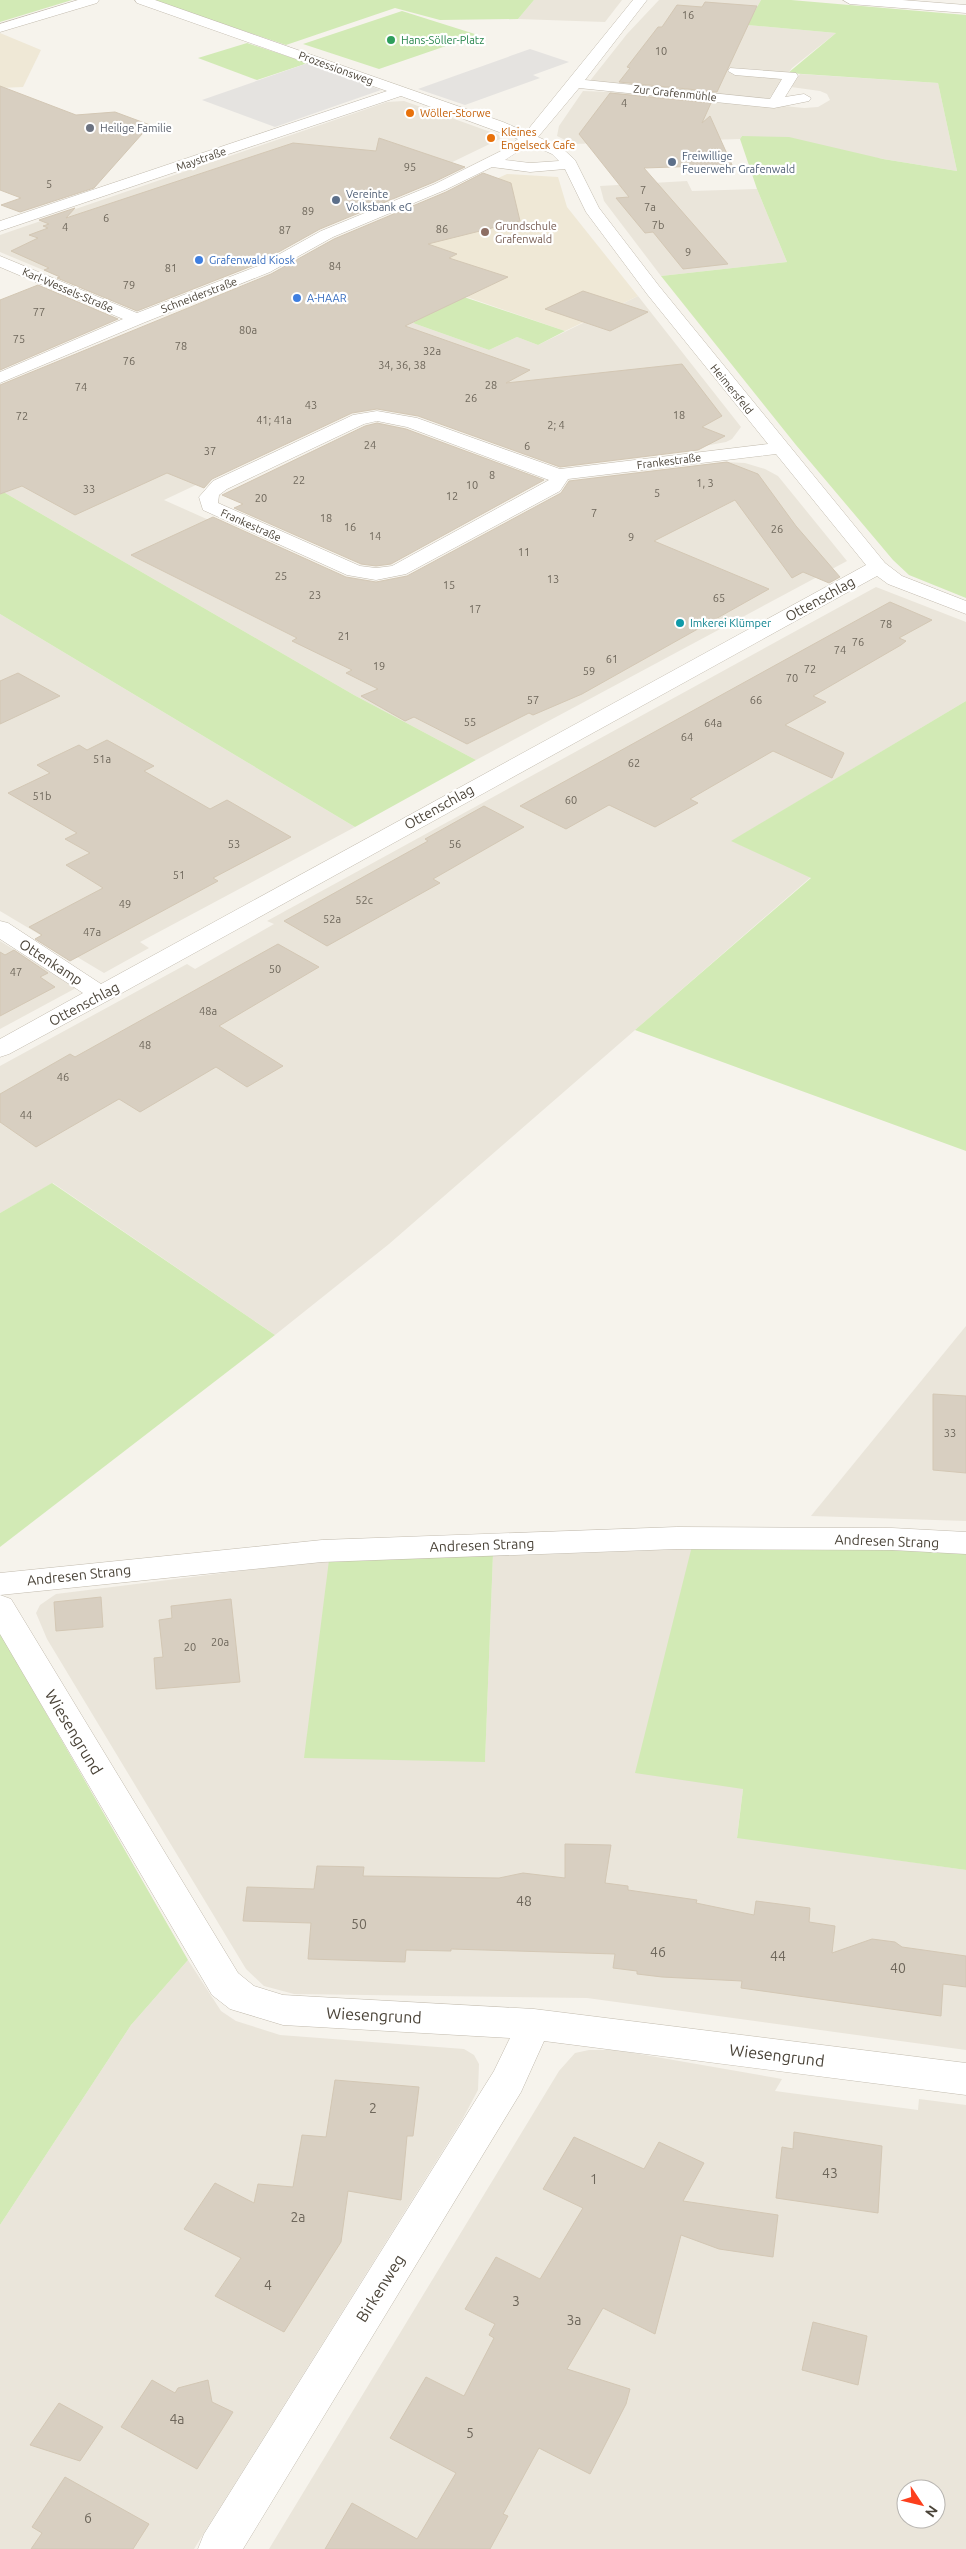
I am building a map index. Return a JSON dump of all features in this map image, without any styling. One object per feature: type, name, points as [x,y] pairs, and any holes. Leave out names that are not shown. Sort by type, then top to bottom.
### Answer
[{"type":"street","points":[[0,28],[92,0]]},
{"type":"street","name":"Prozessionsweg","points":[[142,0],[529,138]]},
{"type":"street","points":[[529,138],[640,0]]},
{"type":"street","points":[[850,0],[966,9]]},
{"type":"street","points":[[735,71],[792,76],[774,104]]},
{"type":"street","name":"Zur Grafenmühle","points":[[575,83],[774,104],[804,98]]},
{"type":"street","name":"Maystraße","points":[[0,226],[401,92]]},
{"type":"street","name":"Schneiderstraße","points":[[0,378],[137,319],[264,269],[327,234],[440,187],[490,162],[529,138]]},
{"type":"street","name":"Heimersfeld","points":[[529,138],[556,151],[570,163],[592,209],[779,448],[878,567],[895,580],[966,608]]},
{"type":"street","points":[[490,162],[532,169],[545,169],[570,163]]},
{"type":"street","name":"Karl-Wessels-Straße","points":[[0,261],[137,319]]},
{"type":"street","name":"Frankestraße","points":[[558,476],[559,481],[553,487],[434,552],[399,570],[375,575],[354,571],[210,506],[207,500],[208,495],[220,485],[359,419],[377,416],[411,422],[558,476],[779,448]]},
{"type":"street","name":"Ottenschlag","points":[[0,1049],[878,567]]},
{"type":"street","name":"Ottenkamp","points":[[0,928],[70,976],[102,994]]},
{"type":"street","name":"Andresen Strang","points":[[0,1584],[322,1551],[677,1538],[892,1539],[966,1544]]},
{"type":"street","name":"Wiesengrund","points":[[0,1606],[224,1984],[243,1998],[284,2010],[534,2024],[966,2079]]},
{"type":"street","name":"Birkenweg","points":[[220,2549],[508,2081],[534,2024]]},
{"type":"shaded area","points":[[534,0],[622,0],[605,22],[518,19]]},
{"type":"shaded area","points":[[659,0],[761,0],[747,25],[836,33],[792,68],[768,100],[589,82],[627,34]]},
{"type":"shaded area","points":[[0,33],[41,50],[23,87],[0,88]]},
{"type":"shaded area","points":[[530,49],[569,62],[533,75],[540,78],[465,105],[418,89]]},
{"type":"shaded area","points":[[308,63],[381,90],[275,127],[202,100]]},
{"type":"shaded area","points":[[800,74],[938,83],[957,171],[742,136],[740,139],[573,144],[557,136],[559,126],[583,91],[664,94],[804,108],[818,107],[830,100],[827,94],[820,91],[791,87]]},
{"type":"shaded area","points":[[404,101],[499,135],[500,139],[438,169],[127,305],[0,252],[0,235],[387,102]]},
{"type":"shaded area","name":"Grundschule Grafenwald","points":[[507,174],[558,177],[567,207],[638,296],[565,331],[337,252]]},
{"type":"shaded area","points":[[687,181],[692,191],[757,189],[787,262],[661,276],[604,201],[600,186]]},
{"type":"shaded area","points":[[337,252],[424,317],[413,323],[489,350],[517,337],[538,345],[638,296],[741,427],[732,439],[726,442],[683,450],[400,407],[362,407],[164,500],[377,595],[596,478],[725,462],[745,463],[765,469],[778,476],[847,561],[476,760],[354,695],[0,490]]},
{"type":"shaded area","points":[[876,587],[966,622],[966,701],[732,841],[811,877],[389,1244],[275,1335],[53,1183],[0,1213],[0,1066],[187,964],[195,969],[274,924],[267,921]]},
{"type":"shaded area","points":[[0,614],[355,827],[140,942],[149,948],[104,973],[0,911]]},
{"type":"shaded area","points":[[0,941],[76,988],[0,1029]]},
{"type":"shaded area","points":[[966,1326],[966,1521],[811,1516]]},
{"type":"shaded area","points":[[692,1546],[743,1789],[737,1837],[966,1870],[966,2050],[587,1998],[294,1994],[264,1986],[246,1969],[47,1639],[36,1613],[40,1605],[56,1594],[329,1560],[485,1761],[493,1554]]},
{"type":"shaded area","points":[[188,1960],[221,2011],[236,2021],[280,2035],[464,2049],[474,2055],[479,2064],[478,2090],[462,2120],[194,2549],[0,2549],[0,2225],[131,2025]]},
{"type":"shaded area","points":[[589,2050],[616,2050],[782,2079],[775,2091],[918,2110],[919,2099],[966,2105],[966,2549],[269,2549],[559,2071],[575,2053]]},
{"type":"green space","points":[[0,0],[72,0],[0,22]]},
{"type":"green space","points":[[152,0],[534,0],[518,19],[440,20],[395,8],[286,45]]},
{"type":"green space","points":[[761,0],[791,0],[966,15],[966,598],[909,575],[893,560],[796,445],[661,276],[787,262],[757,189],[740,139],[742,136],[789,137],[883,159],[957,171],[938,83],[788,73],[836,33],[747,25]]},
{"type":"green space","name":"Hans-Söller-Platz","points":[[402,11],[478,35],[379,69],[303,44]]},
{"type":"green space","points":[[247,43],[308,63],[257,80],[198,58]]},
{"type":"green space","points":[[458,295],[565,331],[538,345],[517,337],[489,350],[413,323]]},
{"type":"green space","points":[[0,490],[354,695],[476,760],[355,827],[0,614]]},
{"type":"green space","points":[[966,701],[966,1151],[635,1030],[811,878],[731,841]]},
{"type":"green space","points":[[52,1183],[275,1335],[0,1547],[0,1213]]},
{"type":"green space","points":[[743,1544],[966,1552],[966,1870],[737,1838],[743,1789],[635,1773],[692,1546]]},
{"type":"green space","points":[[493,1554],[485,1762],[304,1758],[329,1560]]},
{"type":"green space","points":[[0,1633],[188,1960],[131,2025],[0,2225]]},
{"type":"building","points":[[705,2],[757,6],[717,92],[619,82],[630,68],[627,67],[658,27],[662,27],[677,5],[702,7]]},
{"type":"building","points":[[0,86],[76,115],[115,112],[150,125],[94,188],[20,212],[1,205],[21,198],[0,190]]},
{"type":"building","points":[[610,93],[711,103],[702,123],[710,116],[732,165],[644,168],[728,264],[683,269],[653,232],[645,233],[616,198],[629,197],[579,134]]},
{"type":"building","points":[[379,138],[465,167],[434,182],[320,229],[257,264],[137,311],[57,278],[60,277],[44,270],[49,268],[11,251],[38,238],[29,235],[48,228],[43,226],[49,224],[39,220],[75,208],[66,218],[293,143],[376,151]]},
{"type":"building","points":[[483,173],[511,183],[520,221],[428,244],[457,254],[449,258],[508,277],[405,326],[530,370],[506,383],[682,364],[722,416],[702,427],[725,436],[698,450],[560,467],[418,416],[377,409],[352,413],[212,479],[204,488],[167,473],[75,515],[22,486],[0,494],[0,385],[271,274],[334,239],[446,192]]},
{"type":"building","points":[[38,285],[118,319],[0,370],[0,300]]},
{"type":"building","points":[[583,291],[648,312],[610,331],[545,309]]},
{"type":"building","points":[[377,423],[406,429],[544,480],[391,564],[376,566],[361,564],[234,508],[243,504],[222,495],[365,426]]},
{"type":"building","points":[[727,462],[758,474],[796,526],[840,577],[829,583],[803,572],[792,578],[735,500],[654,541],[769,589],[582,694],[533,715],[529,713],[467,744],[414,717],[405,721],[361,696],[378,689],[346,673],[352,670],[292,641],[297,638],[131,555],[213,517],[346,577],[376,582],[407,576],[561,493],[569,481]]},
{"type":"building","points":[[890,602],[932,620],[899,638],[906,641],[901,645],[813,696],[826,702],[785,725],[844,753],[832,778],[773,751],[690,799],[698,803],[655,827],[609,805],[566,829],[520,806]]},
{"type":"building","points":[[18,673],[60,696],[0,724],[0,681]]},
{"type":"building","points":[[107,740],[154,766],[144,771],[210,809],[227,800],[291,837],[213,878],[218,881],[70,961],[35,939],[42,935],[29,927],[103,888],[66,865],[90,853],[65,839],[77,833],[8,793],[50,773],[37,765],[79,745],[87,750]]},
{"type":"building","points":[[484,806],[524,827],[433,879],[440,883],[327,946],[284,921],[428,841],[425,839]]},
{"type":"building","points":[[278,944],[319,967],[219,1026],[283,1066],[247,1087],[216,1067],[140,1112],[119,1099],[36,1147],[0,1122],[0,1094],[70,1054],[75,1057]]},
{"type":"building","points":[[14,950],[48,973],[40,977],[55,987],[0,1016],[0,952],[5,955]]},
{"type":"building","points":[[933,1394],[966,1396],[966,1473],[933,1470]]},
{"type":"building","points":[[101,1597],[103,1627],[56,1631],[54,1602]]},
{"type":"building","points":[[231,1599],[240,1682],[156,1689],[154,1658],[163,1657],[159,1620],[172,1618],[171,1606]]},
{"type":"building","points":[[565,1844],[611,1845],[605,1883],[628,1886],[628,1890],[697,1900],[696,1903],[754,1915],[756,1901],[810,1908],[809,1922],[835,1926],[832,1953],[872,1939],[895,1942],[902,1947],[966,1956],[966,1987],[943,1984],[941,2016],[741,1988],[742,1981],[637,1974],[637,1971],[613,1968],[615,1954],[451,1949],[451,1951],[406,1950],[405,1962],[308,1959],[311,1923],[243,1921],[247,1887],[314,1889],[317,1866],[364,1867],[363,1876],[499,1878],[523,1873],[565,1878]]},
{"type":"building","points":[[335,2080],[419,2087],[413,2136],[407,2136],[401,2200],[348,2191],[341,2242],[284,2332],[215,2296],[241,2258],[184,2229],[215,2183],[254,2203],[258,2184],[293,2187],[302,2135],[326,2137]]},
{"type":"building","points":[[794,2132],[882,2146],[878,2213],[776,2198],[782,2147],[793,2149]]},
{"type":"building","points":[[574,2137],[644,2169],[659,2142],[704,2163],[683,2201],[778,2215],[773,2257],[719,2249],[681,2235],[655,2334],[603,2308],[567,2369],[630,2389],[626,2404],[590,2474],[539,2448],[503,2514],[508,2516],[490,2549],[325,2549],[352,2503],[417,2539],[456,2473],[390,2438],[426,2377],[464,2396],[494,2338],[489,2335],[495,2324],[465,2309],[496,2257],[540,2279],[583,2208],[543,2189]]},
{"type":"building","points":[[813,2322],[867,2336],[858,2385],[802,2370]]},
{"type":"building","points":[[152,2380],[175,2393],[178,2388],[208,2380],[212,2402],[233,2412],[197,2469],[121,2427]]},
{"type":"building","points":[[59,2403],[103,2427],[80,2461],[30,2445]]},
{"type":"building","points":[[65,2477],[149,2524],[133,2549],[31,2549],[42,2533],[32,2527]]},
{"type":"place","name":"Hans-Söller-Platz","points":[[391,40]]},
{"type":"place","name":"Wöller-Storwe","points":[[410,113]]},
{"type":"place","name":"Heilige Familie","points":[[90,128]]},
{"type":"place","name":"Kleines Engelseck Cafe","points":[[491,138]]},
{"type":"place","name":"Freiwillige Feuerwehr Grafenwald","points":[[672,162]]},
{"type":"place","name":"Vereinte Volksbank eG","points":[[336,200]]},
{"type":"place","name":"Grundschule Grafenwald","points":[[485,232]]},
{"type":"place","name":"Grafenwald Kiosk","points":[[199,260]]},
{"type":"place","name":"A-HAAR","points":[[297,298]]},
{"type":"place","name":"Imkerei Klümper","points":[[680,623]]}]
